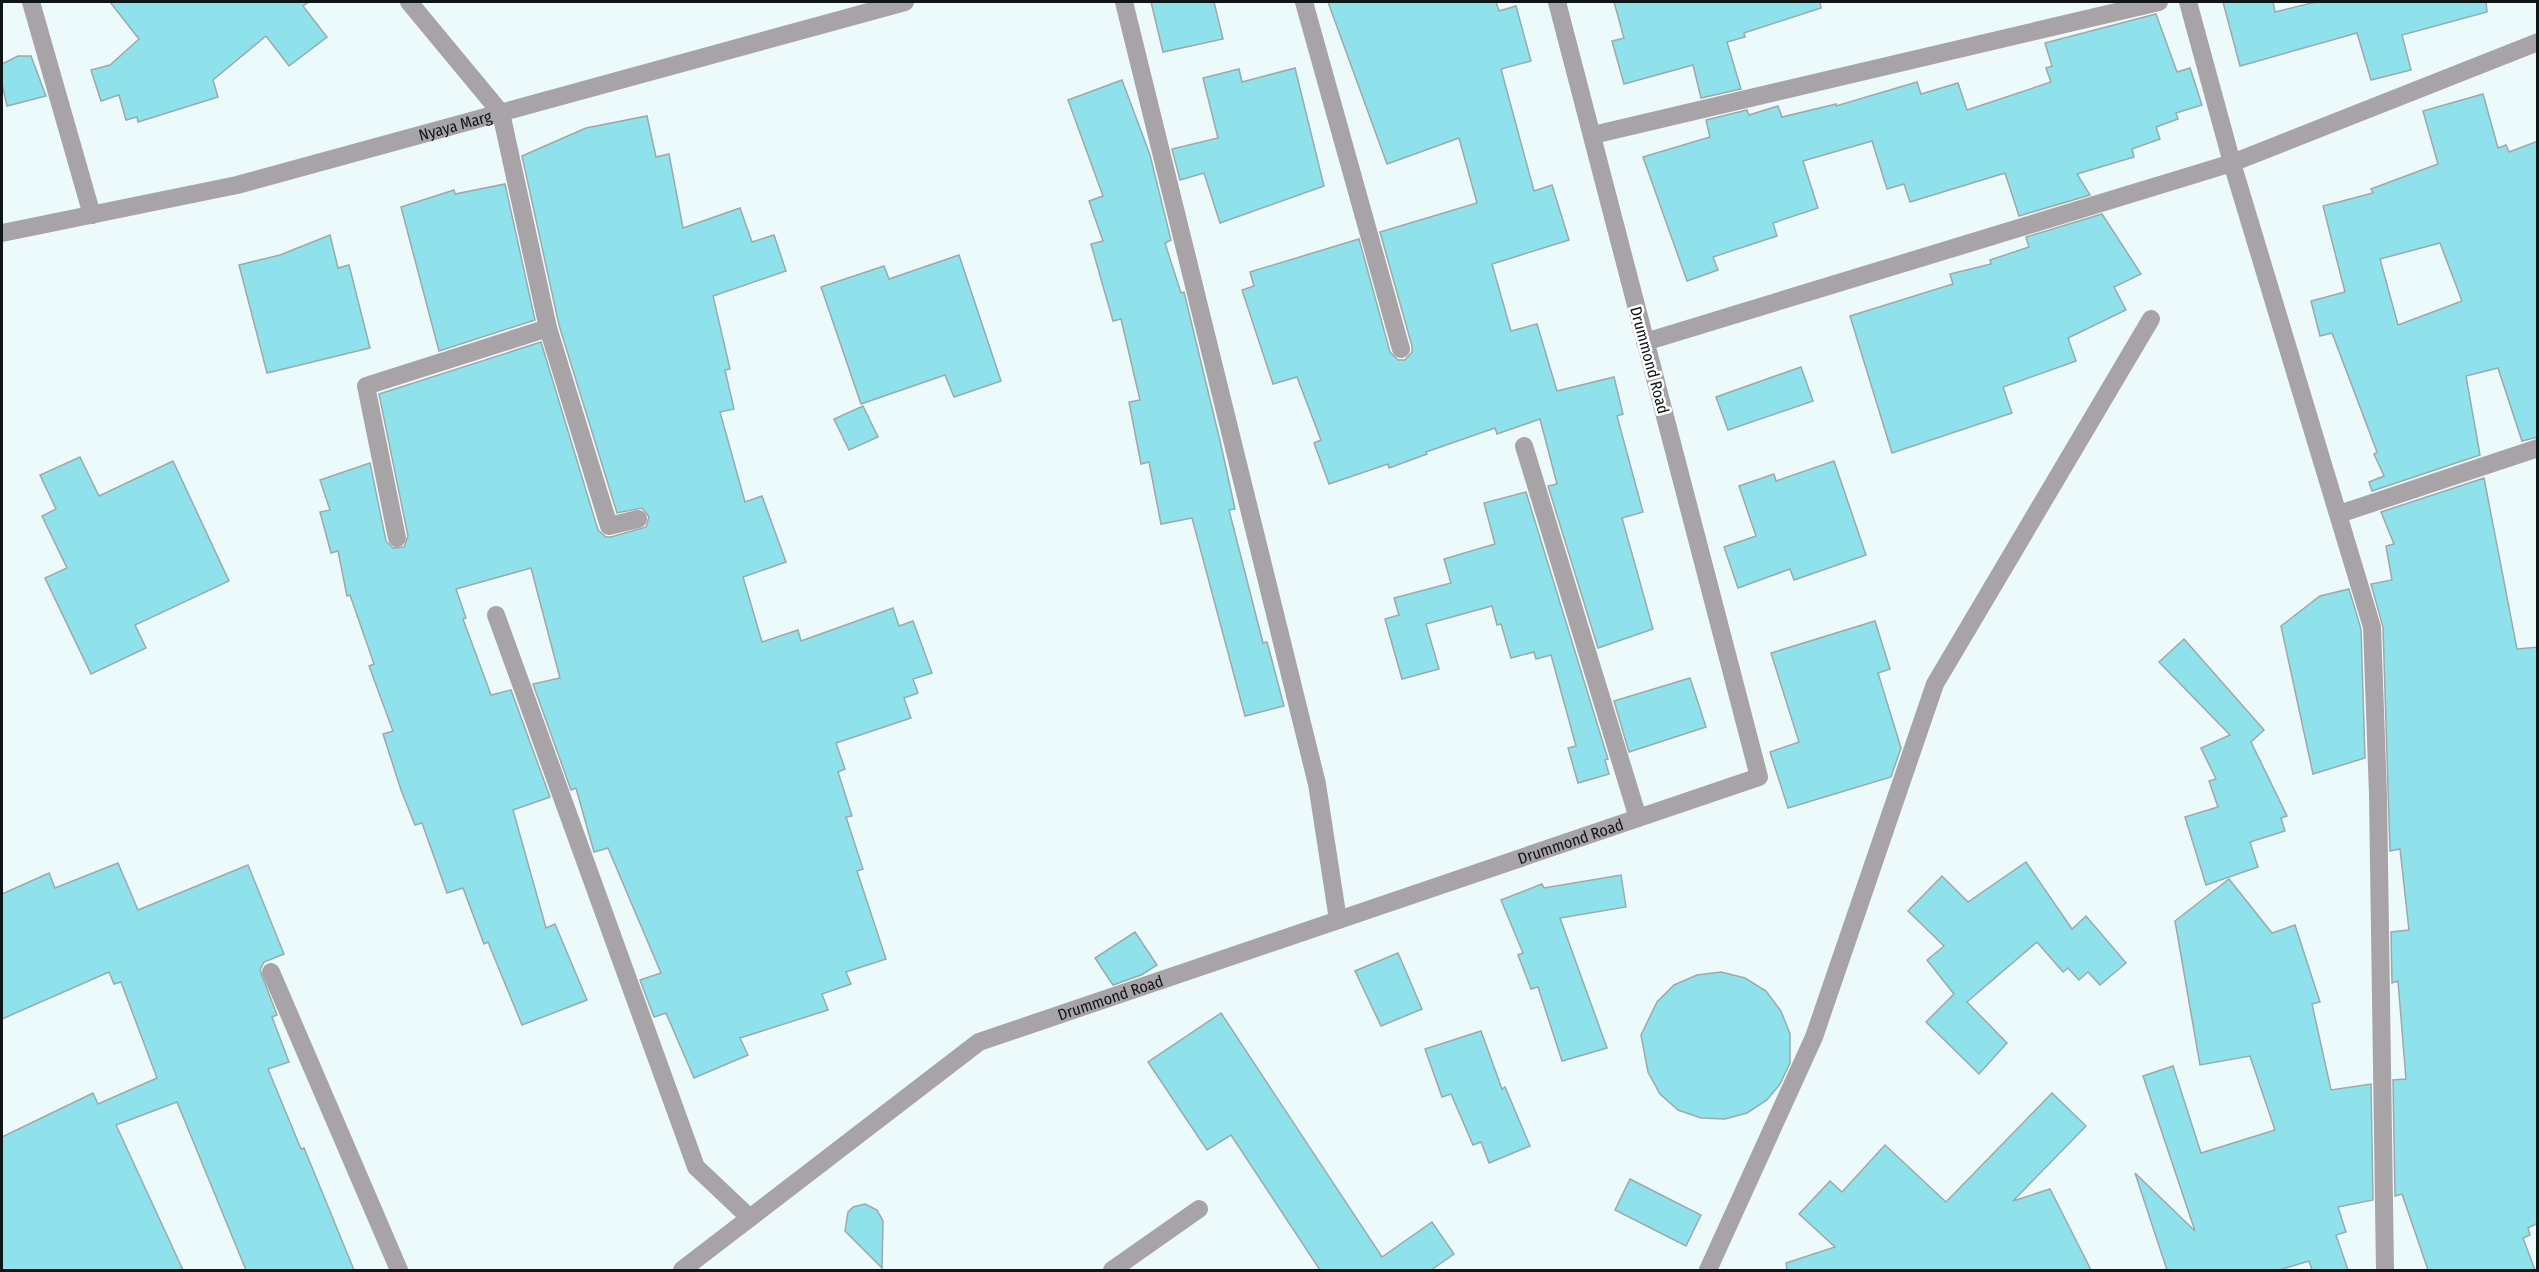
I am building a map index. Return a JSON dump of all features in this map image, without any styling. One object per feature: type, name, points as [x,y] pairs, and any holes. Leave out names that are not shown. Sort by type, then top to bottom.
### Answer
[{"type":"street","points":[[32,2],[92,215]]},
{"type":"street","points":[[409,2],[501,113],[548,328],[609,526],[638,519]]},
{"type":"street","name":"Nyaya Marg","points":[[2,233],[237,185],[904,2]]},
{"type":"street","points":[[1124,2],[1317,784],[1338,920]]},
{"type":"street","points":[[1304,2],[1401,349]]},
{"type":"street","name":"Drummond Road","points":[[682,1270],[979,1042],[1759,777],[1557,2]]},
{"type":"street","points":[[1593,135],[2159,2]]},
{"type":"street","points":[[2188,2],[2232,163],[2372,627],[2378,807],[2385,1270]]},
{"type":"street","points":[[1645,342],[2232,163],[2538,42]]},
{"type":"street","points":[[1708,1270],[1814,1037],[1935,684],[2151,319]]},
{"type":"street","points":[[398,538],[366,386],[548,328]]},
{"type":"street","points":[[1524,446],[1638,818]]},
{"type":"street","points":[[2339,514],[2538,448]]},
{"type":"street","points":[[496,615],[696,1167],[750,1218]]},
{"type":"street","points":[[271,972],[399,1270]]},
{"type":"street","points":[[1112,1270],[1199,1209]]},
{"type":"building","points":[[110,2],[309,2],[303,6],[327,37],[289,66],[266,36],[213,80],[218,97],[138,122],[137,117],[126,120],[119,95],[101,101],[91,70],[110,65],[139,39]]},
{"type":"building","points":[[1151,2],[1214,2],[1223,39],[1163,52]]},
{"type":"building","points":[[1328,2],[1496,2],[1499,11],[1516,6],[1531,61],[1501,69],[1534,191],[1552,185],[1569,240],[1492,264],[1511,331],[1537,324],[1557,391],[1614,377],[1623,414],[1617,416],[1643,512],[1622,518],[1653,629],[1598,648],[1548,486],[1557,484],[1540,419],[1497,434],[1495,428],[1426,452],[1427,454],[1389,468],[1388,464],[1329,484],[1314,443],[1321,440],[1297,377],[1273,384],[1242,290],[1254,286],[1250,272],[1359,239],[1390,352],[1398,360],[1405,360],[1412,352],[1412,346],[1380,232],[1477,203],[1459,138],[1387,164]]},
{"type":"building","points":[[1614,2],[1820,2],[1821,8],[1744,33],[1745,37],[1727,42],[1741,89],[1701,98],[1693,65],[1624,84],[1612,41],[1624,38]]},
{"type":"building","points":[[2223,2],[2273,2],[2275,12],[2316,2],[2486,2],[2487,12],[2402,35],[2411,70],[2371,80],[2357,33],[2240,66]]},
{"type":"building","points":[[2156,14],[2177,72],[2190,68],[2202,105],[2176,113],[2178,119],[2156,127],[2160,139],[2132,149],[2134,157],[2077,174],[2090,195],[2019,216],[2005,173],[1910,202],[1904,184],[1887,189],[1872,141],[1803,161],[1818,208],[1773,223],[1777,236],[1713,257],[1718,270],[1687,281],[1643,157],[1710,137],[1706,120],[1747,110],[1749,115],[1778,106],[1782,117],[1836,104],[1836,106],[1917,82],[1921,94],[1958,83],[1967,110],[2051,82],[2046,68],[2052,66],[2045,43]]},
{"type":"building","points":[[18,56],[31,56],[46,96],[7,106],[2,84],[2,64]]},
{"type":"building","points":[[1295,68],[1324,186],[1220,223],[1204,173],[1180,180],[1172,149],[1218,138],[1203,78],[1239,69],[1242,82]]},
{"type":"building","points":[[1122,80],[1150,155],[1171,240],[1165,243],[1181,293],[1184,292],[1221,445],[1235,509],[1229,510],[1263,643],[1267,642],[1284,706],[1245,716],[1192,518],[1161,524],[1149,462],[1141,464],[1129,402],[1140,400],[1121,319],[1113,321],[1091,244],[1103,241],[1089,201],[1103,196],[1068,100]]},
{"type":"building","points":[[2483,94],[2498,148],[2506,145],[2509,152],[2538,141],[2538,437],[2522,441],[2498,368],[2466,376],[2480,455],[2372,491],[2369,482],[2384,476],[2374,454],[2377,452],[2332,333],[2320,336],[2311,301],[2345,292],[2323,206],[2373,193],[2371,189],[2438,164],[2423,111]],"holes":[[[2440,243],[2462,301],[2398,325],[2380,259]]]},
{"type":"building","points":[[647,116],[656,157],[669,154],[683,228],[740,208],[752,242],[774,235],[786,271],[713,296],[730,369],[725,370],[734,409],[720,412],[745,502],[762,496],[786,562],[743,577],[762,642],[798,630],[801,641],[893,608],[899,626],[913,621],[932,673],[913,679],[918,693],[904,698],[911,718],[836,743],[845,769],[838,772],[852,816],[846,817],[863,869],[857,871],[886,959],[846,972],[851,984],[822,994],[828,1010],[740,1038],[748,1055],[694,1078],[666,1013],[654,1017],[640,980],[661,973],[608,848],[594,852],[576,788],[571,790],[533,684],[560,678],[531,568],[456,589],[466,618],[463,619],[491,695],[511,690],[550,797],[513,810],[546,928],[555,924],[587,1000],[522,1025],[488,942],[484,944],[463,888],[447,893],[422,823],[415,825],[401,790],[383,734],[393,731],[369,666],[374,664],[350,595],[347,596],[338,551],[331,553],[320,512],[330,510],[320,480],[370,463],[386,541],[393,548],[404,547],[408,536],[379,394],[541,342],[598,530],[606,537],[611,537],[646,527],[649,517],[642,508],[617,513],[559,325],[522,156],[586,128]]},
{"type":"building","points":[[505,184],[535,320],[439,351],[401,207],[454,190],[455,194]]},
{"type":"building","points":[[2102,214],[2141,274],[2114,287],[2126,310],[2068,338],[2076,361],[2003,387],[2012,413],[1892,453],[1850,316],[1953,284],[1950,274],[1991,264],[1990,260],[2029,247],[2026,237]]},
{"type":"building","points":[[330,235],[338,268],[349,265],[370,348],[267,373],[239,265],[280,255]]},
{"type":"building","points":[[959,255],[1001,381],[954,397],[945,375],[861,404],[821,287],[884,266],[889,279]]},
{"type":"building","points":[[1801,367],[1813,401],[1728,430],[1716,397]]},
{"type":"building","points":[[863,406],[878,437],[849,450],[834,419]]},
{"type":"building","points":[[80,457],[99,496],[173,461],[229,581],[135,625],[146,648],[91,674],[45,578],[67,568],[42,516],[56,509],[40,475]]},
{"type":"building","points":[[1834,461],[1866,555],[1794,580],[1790,569],[1738,588],[1724,547],[1756,536],[1739,486],[1774,474],[1776,481]]},
{"type":"building","points":[[2484,478],[2517,649],[2538,647],[2538,1223],[2528,1228],[2530,1235],[2523,1238],[2535,1270],[2428,1270],[2402,1194],[2395,1196],[2393,1080],[2406,1079],[2398,981],[2392,983],[2391,932],[2409,930],[2400,849],[2390,851],[2383,627],[2371,584],[2392,580],[2386,546],[2394,544],[2381,512]]},
{"type":"building","points":[[1526,492],[1608,759],[1605,760],[1609,774],[1578,783],[1568,748],[1576,746],[1551,655],[1536,659],[1534,652],[1511,658],[1501,624],[1497,625],[1492,606],[1426,624],[1439,669],[1402,679],[1385,619],[1399,615],[1394,598],[1451,583],[1444,559],[1495,544],[1484,503]]},
{"type":"building","points":[[2349,589],[2361,629],[2365,758],[2313,774],[2281,626],[2320,596]]},
{"type":"building","points":[[1875,621],[1890,669],[1878,673],[1901,748],[1891,777],[1788,808],[1770,752],[1799,742],[1771,653]]},
{"type":"building","points":[[2184,639],[2264,730],[2251,742],[2287,816],[2281,818],[2285,831],[2250,842],[2258,867],[2206,885],[2185,817],[2218,807],[2209,781],[2216,779],[2201,748],[2230,735],[2159,662]]},
{"type":"building","points":[[1690,678],[1706,727],[1629,752],[1614,701]]},
{"type":"building","points":[[2026,862],[2072,929],[2086,916],[2126,963],[2100,985],[2088,972],[2079,980],[2068,968],[2063,972],[2037,942],[1967,1002],[2007,1043],[1979,1074],[1926,1022],[1954,994],[1927,960],[1944,946],[1908,911],[1942,876],[1968,902]]},
{"type":"building","points":[[118,863],[138,910],[248,865],[284,954],[264,962],[260,970],[277,1015],[272,1017],[289,1062],[268,1069],[301,1149],[304,1148],[354,1270],[246,1270],[177,1102],[116,1125],[183,1270],[2,1270],[2,1137],[93,1093],[98,1104],[157,1078],[121,982],[114,984],[109,972],[2,1019],[2,894],[49,873],[55,888]]},
{"type":"building","points":[[1621,875],[1626,907],[1560,918],[1607,1048],[1562,1061],[1538,987],[1531,989],[1518,955],[1523,953],[1501,900],[1542,884],[1544,888]]},
{"type":"building","points":[[2229,879],[2272,933],[2295,925],[2320,1002],[2312,1004],[2331,1090],[2371,1084],[2373,1200],[2338,1207],[2346,1232],[2336,1235],[2348,1270],[2312,1270],[2309,1261],[2279,1270],[2167,1270],[2135,1173],[2195,1231],[2143,1076],[2173,1066],[2201,1153],[2275,1130],[2250,1056],[2200,1065],[2175,921]]},
{"type":"building","points":[[1135,932],[1157,965],[1141,975],[1113,985],[1095,958]]},
{"type":"building","points":[[1398,953],[1422,1009],[1381,1026],[1355,971]]},
{"type":"building","points":[[1721,972],[1745,978],[1766,991],[1781,1011],[1790,1034],[1790,1063],[1780,1084],[1767,1100],[1747,1113],[1725,1119],[1701,1118],[1678,1110],[1660,1094],[1648,1072],[1641,1035],[1657,1002],[1674,985],[1697,975]]},
{"type":"building","points":[[1221,1013],[1382,1257],[1432,1222],[1454,1254],[1431,1270],[1320,1270],[1231,1135],[1207,1150],[1148,1062]]},
{"type":"building","points":[[1481,1031],[1502,1089],[1505,1087],[1530,1146],[1489,1163],[1481,1142],[1473,1145],[1451,1094],[1442,1097],[1425,1049]]},
{"type":"building","points":[[2052,1093],[2086,1126],[2013,1201],[2050,1189],[2091,1270],[1787,1270],[1786,1263],[1835,1247],[1799,1214],[1830,1181],[1842,1192],[1885,1145],[1946,1202]]},
{"type":"building","points":[[1630,1179],[1701,1215],[1686,1246],[1615,1210]]},
{"type":"building","points":[[865,1204],[877,1210],[883,1221],[882,1268],[845,1231],[848,1212],[853,1207]]}]
